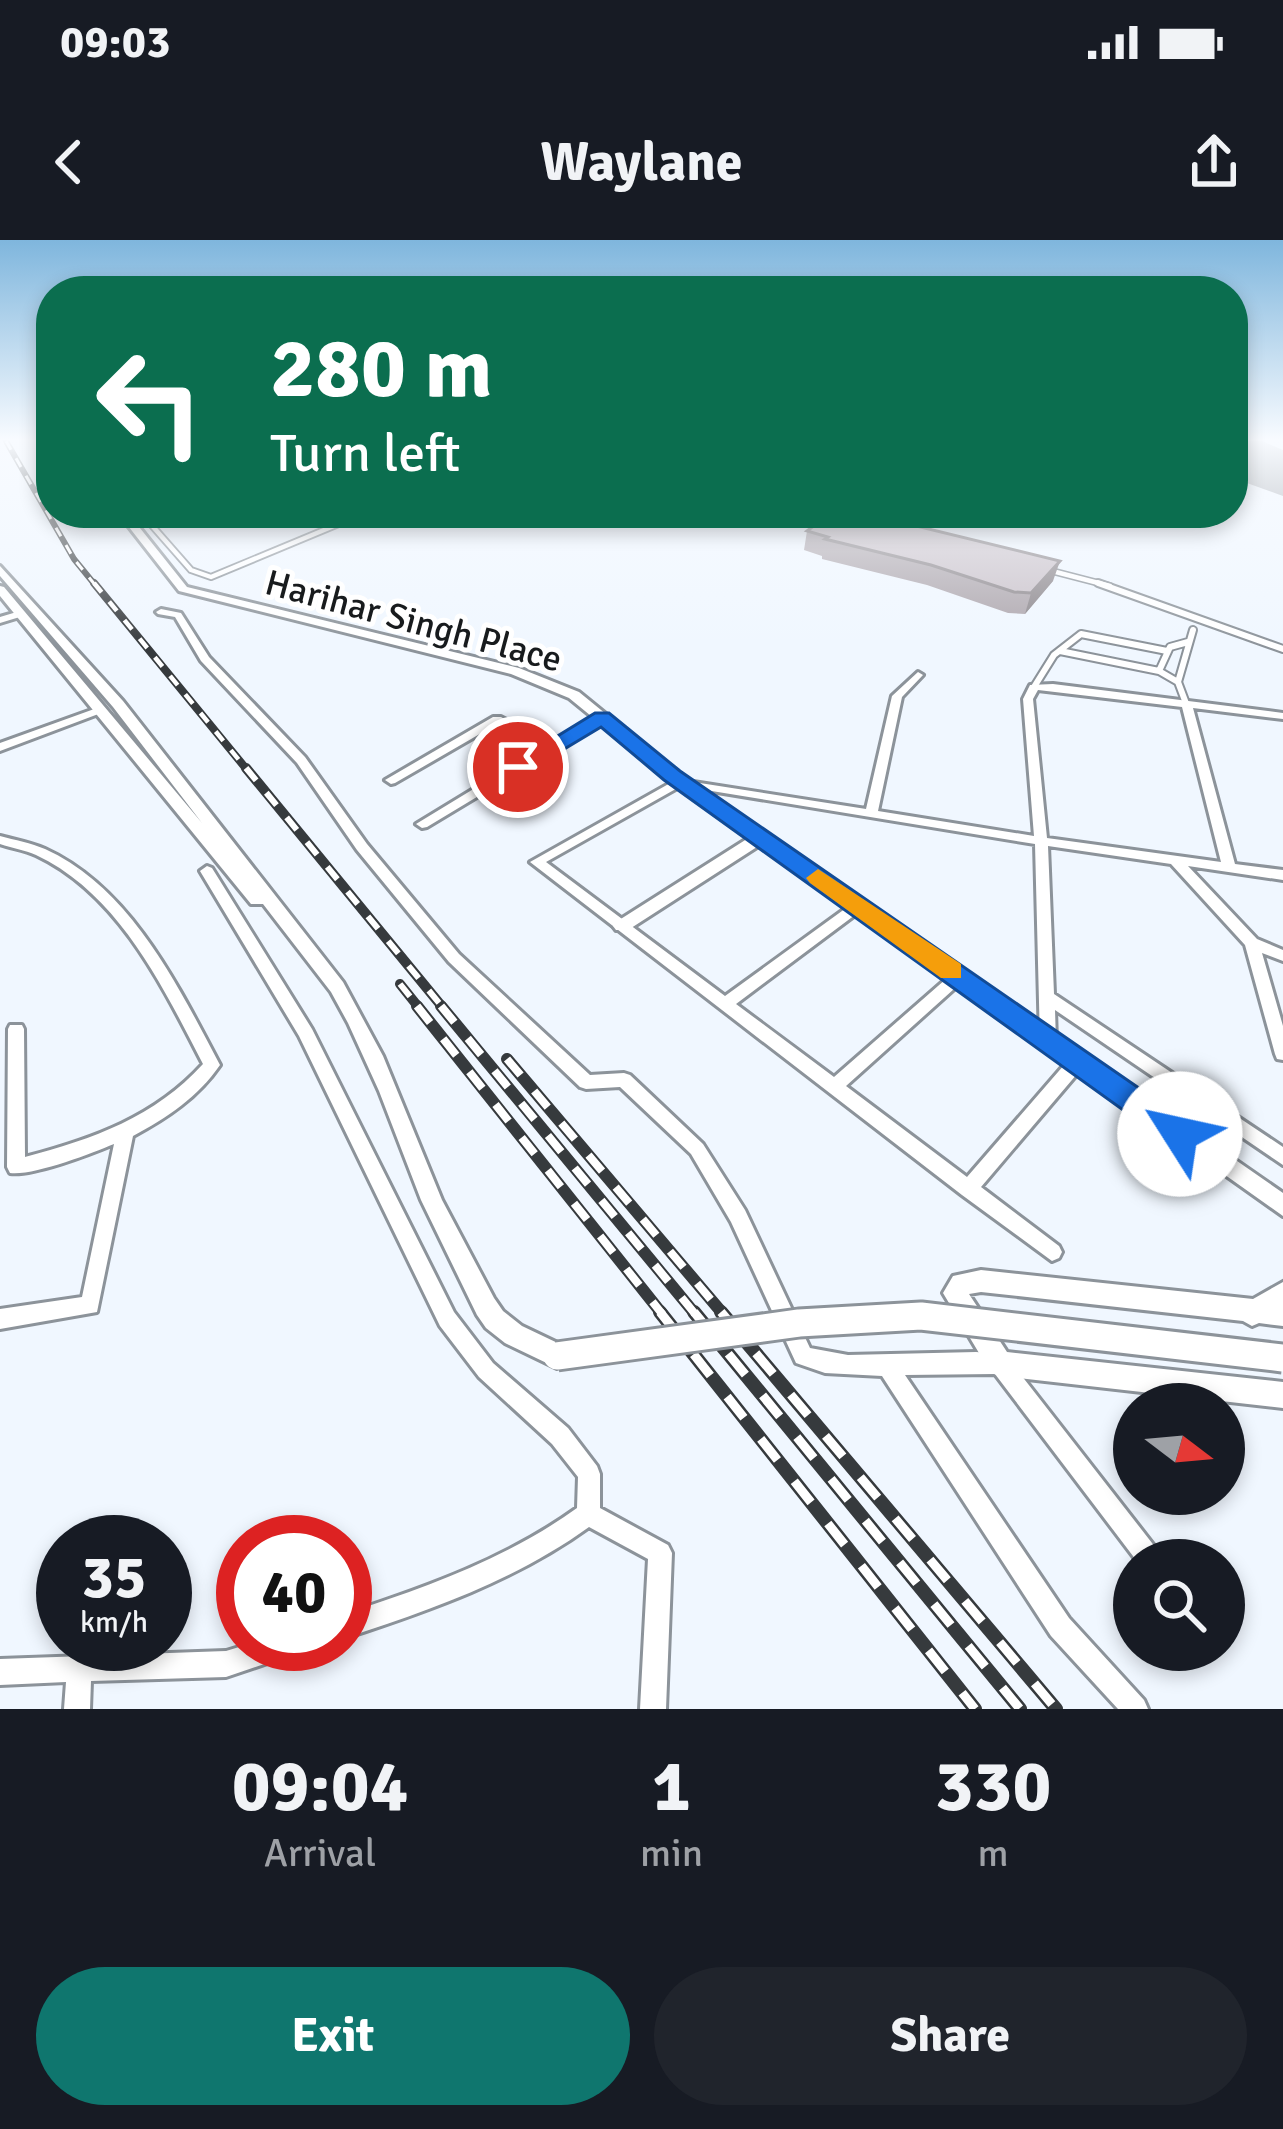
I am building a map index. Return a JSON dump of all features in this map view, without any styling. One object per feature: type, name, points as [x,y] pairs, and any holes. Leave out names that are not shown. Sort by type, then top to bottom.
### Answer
[{"type":"street","name":"Harihar Singh Place","points":[[135,528],[183,589],[515,671],[574,694],[684,783],[1283,1205]]},
{"type":"street","points":[[0,569],[118,704],[337,987],[380,1063],[399,1127],[442,1228],[496,1322],[522,1342],[556,1356],[800,1322],[920,1316],[1283,1358]]},
{"type":"street","points":[[0,589],[311,965],[337,987]]},
{"type":"street","points":[[161,612],[178,615],[205,658],[301,760],[362,847],[454,958],[586,1082],[624,1080],[697,1149],[738,1216],[802,1356],[819,1363],[954,1358],[1283,1395]]},
{"type":"street","points":[[0,620],[20,614]]},
{"type":"street","points":[[871,814],[897,696],[918,675]]},
{"type":"street","points":[[1048,1041],[1041,841],[1028,699],[1034,688],[1283,716]]},
{"type":"street","points":[[1187,706],[1229,868]]},
{"type":"street","points":[[0,747],[97,711]]},
{"type":"street","points":[[422,824],[602,718]]},
{"type":"street","points":[[392,780],[497,719],[550,748]]},
{"type":"street","points":[[1052,1252],[537,862],[684,783],[1283,875]]},
{"type":"street","points":[[622,926],[761,837]]},
{"type":"street","points":[[0,840],[35,846],[100,896],[152,954],[212,1065],[188,1096],[104,1144],[8,1168],[16,1029]]},
{"type":"street","points":[[1175,860],[1252,943],[1283,956]]},
{"type":"street","points":[[207,871],[306,1033],[447,1319],[486,1370],[560,1436],[589,1474],[588,1514]]},
{"type":"street","points":[[725,1004],[858,906]]},
{"type":"street","points":[[1252,943],[1283,1054]]},
{"type":"street","points":[[834,1087],[959,976]]},
{"type":"street","points":[[1047,998],[1283,1157]]},
{"type":"street","points":[[968,1189],[1077,1062]]},
{"type":"street","points":[[0,1319],[90,1305],[125,1132]]},
{"type":"street","points":[[1135,1539],[1000,1364],[955,1293],[961,1284],[981,1281],[1283,1314]]},
{"type":"street","points":[[1252,1314],[1283,1293]]},
{"type":"street","points":[[884,1363],[1060,1627],[1135,1709]]},
{"type":"street","points":[[372,1617],[557,1538],[588,1514]]},
{"type":"street","points":[[588,1514],[660,1553],[653,1709]]},
{"type":"street","points":[[0,1672],[79,1671],[77,1709]]},
{"type":"lane","points":[[154,528],[190,569],[211,577],[328,528]]},
{"type":"lane","points":[[1050,570],[1140,594],[1283,649]]},
{"type":"lane","points":[[1187,706],[1178,682],[1193,630]]},
{"type":"lane","points":[[1034,688],[1075,637],[1089,634],[1167,651],[1188,642]]},
{"type":"lane","points":[[1060,650],[1159,671],[1178,682]]},
{"type":"lane","points":[[1159,671],[1167,651]]},
{"type":"building","points":[[925,528],[1060,561],[1031,593],[1014,592],[807,531]]},
{"type":"railway","points":[[56,528],[96,586]]},
{"type":"railway","points":[[94,583],[248,771]]},
{"type":"railway","points":[[246,768],[444,1009]]},
{"type":"railway","points":[[400,984],[420,1009]]},
{"type":"railway","points":[[417,1006],[663,1315]]},
{"type":"railway","points":[[441,1006],[696,1315]]},
{"type":"railway","points":[[507,1059],[724,1315]]},
{"type":"railway","points":[[660,1312],[975,1709]]},
{"type":"railway","points":[[694,1312],[1020,1709]]},
{"type":"railway","points":[[721,1312],[1056,1709]]},
{"type":"slow traffic","points":[[818,878],[951,971]]},
{"type":"route","points":[[518,767],[602,718],[672,775],[1180,1134]]}]
